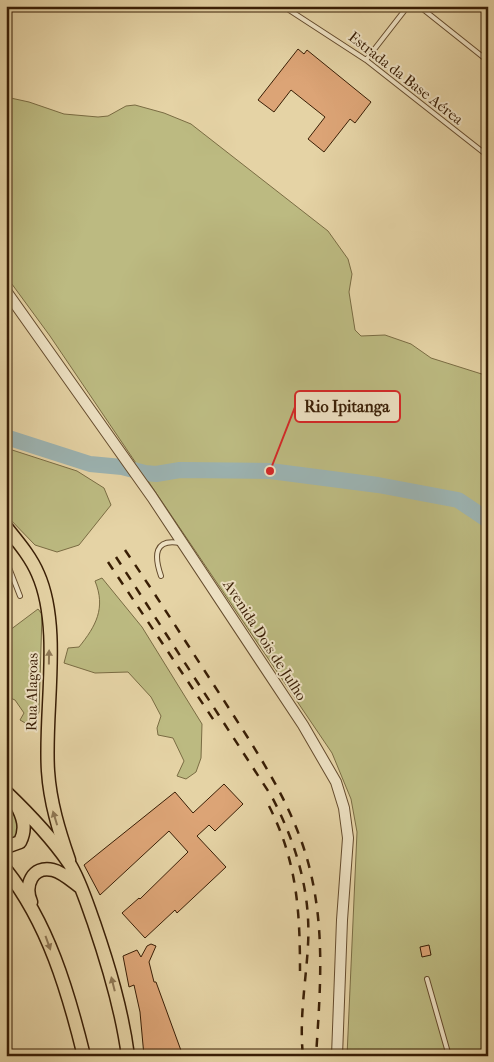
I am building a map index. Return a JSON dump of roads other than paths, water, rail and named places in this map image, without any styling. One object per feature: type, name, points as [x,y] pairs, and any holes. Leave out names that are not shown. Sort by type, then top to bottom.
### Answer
[{"type":"main road","name":"Rua Alagoas","points":[[6,527],[23,548],[39,575],[48,612],[48,771],[52,808],[70,865]]},
{"type":"main road","points":[[9,794],[36,821],[70,865],[80,886],[110,969],[128,1056]]},
{"type":"main road","points":[[6,847],[20,842],[24,834],[24,824],[9,794]]},
{"type":"main road","points":[[80,886],[54,870],[43,869],[34,873],[29,880],[28,896],[40,921],[62,982],[84,1056]]},
{"type":"main road","points":[[6,870],[40,921]]},
{"type":"street","name":"Avenida Dois de Julho","points":[[6,291],[183,543],[320,753],[336,782],[344,808],[348,838],[342,920],[337,1056]]},
{"type":"lane","name":"Estrada da Base Aérea","points":[[283,6],[366,60],[488,156]]},
{"type":"lane","points":[[366,60],[408,6]]},
{"type":"lane","points":[[419,6],[488,61]]},
{"type":"lane","points":[[161,576],[156,558],[159,548],[164,543],[171,541],[183,543]]},
{"type":"lane","points":[[6,560],[20,596]]},
{"type":"lane","points":[[428,979],[449,1056]]},
{"type":"waterway","points":[[6,437],[90,464],[122,467],[145,473],[156,474],[180,470],[270,471],[378,485],[458,500],[488,520]]},
{"type":"railway","points":[[125,550],[248,738],[274,781],[296,826],[311,874],[318,919],[320,965],[316,1056]]},
{"type":"railway","points":[[116,557],[272,797],[295,850],[304,887],[308,925],[302,1014],[303,1056]]},
{"type":"railway","points":[[108,562],[215,722]]},
{"type":"railway","points":[[269,806],[286,847],[295,887],[298,907],[300,971]]},
{"type":"place","name":"Rio Ipitanga","points":[[270,471]]}]
